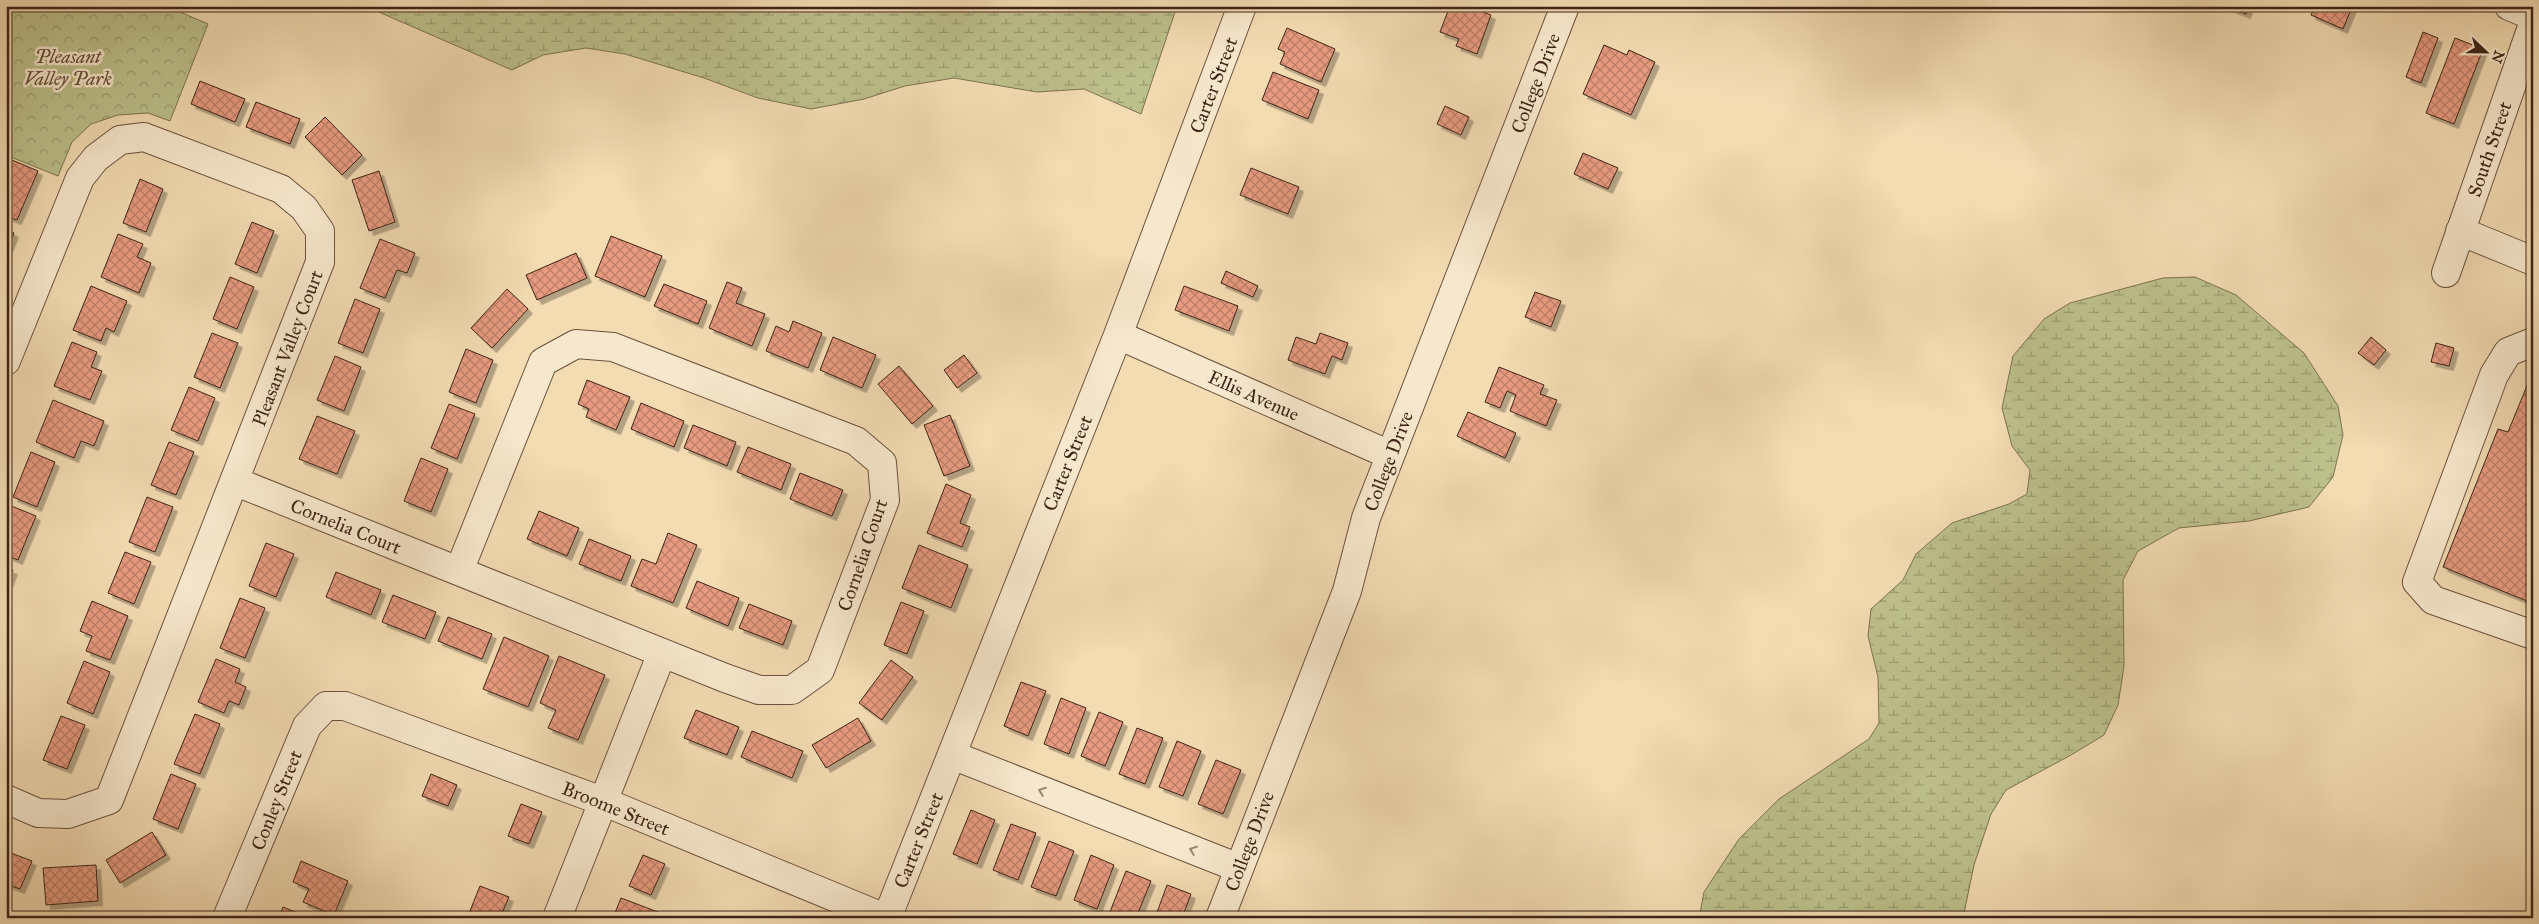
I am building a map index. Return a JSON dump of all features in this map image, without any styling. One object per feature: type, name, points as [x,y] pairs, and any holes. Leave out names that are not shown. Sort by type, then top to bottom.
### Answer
[{"type":"street","name":"Carter Street","points":[[886,918],[1118,335],[1242,6]]},
{"type":"street","name":"College Drive","points":[[1220,918],[1347,591],[1366,518],[1390,454],[1565,6]]},
{"type":"street","points":[[2509,6],[2533,16]]},
{"type":"street","name":"South Street","points":[[2446,273],[2533,24]]},
{"type":"street","name":"Pleasant Valley Court","points":[[6,361],[80,178],[96,158],[120,140],[144,137],[281,189],[304,208],[320,231],[320,262],[109,800],[68,814],[38,813],[6,799]]},
{"type":"street","points":[[2460,231],[2533,261]]},
{"type":"street","name":"Ellis Avenue","points":[[1118,335],[1390,454]]},
{"type":"street","points":[[2533,342],[2508,352],[2494,375],[2417,582],[2433,600],[2533,634]]},
{"type":"street","name":"Cornelia Court","points":[[234,482],[662,653],[759,690],[792,690],[820,670],[885,500],[882,463],[856,440],[613,347],[576,344],[543,362],[458,571]]},
{"type":"street","points":[[557,918],[662,653]]},
{"type":"street","name":"Conley Street","points":[[227,918],[307,726],[326,706],[345,706]]},
{"type":"street","name":"Broome Street","points":[[345,706],[602,801],[886,918]]},
{"type":"street","points":[[952,755],[1239,868]]},
{"type":"green space","name":"Pleasant Valley Park","points":[[6,6],[166,6],[208,24],[170,121],[148,113],[118,115],[91,124],[72,142],[58,176],[6,155]]},
{"type":"green space","points":[[365,6],[1177,6],[1141,114],[1084,89],[1037,92],[954,78],[905,86],[864,99],[811,109],[758,98],[704,78],[625,54],[586,48],[543,55],[512,70]]},
{"type":"green space","points":[[2195,277],[2236,295],[2304,353],[2338,406],[2343,435],[2333,477],[2309,507],[2249,521],[2179,528],[2138,551],[2123,580],[2124,666],[2118,705],[2104,735],[2006,790],[1991,814],[1974,865],[1963,918],[1699,918],[1704,892],[1739,839],[1779,799],[1869,739],[1879,723],[1878,677],[1868,636],[1871,609],[1903,580],[1916,554],[1952,523],[2009,504],[2027,494],[2030,470],[2012,446],[2002,408],[2013,356],[2044,319],[2070,303],[2163,278]]},
{"type":"building","points":[[1450,6],[1467,6],[1491,15],[1477,54],[1456,46],[1459,39],[1440,32]]},
{"type":"building","points":[[2225,6],[2249,6],[2246,14]]},
{"type":"building","points":[[2315,6],[2352,7],[2343,29],[2311,15]]},
{"type":"building","points":[[1287,28],[1335,49],[1321,82],[1280,64],[1285,52],[1278,49]]},
{"type":"building","points":[[2423,32],[2438,38],[2421,83],[2406,77]]},
{"type":"building","points":[[2455,38],[2483,49],[2454,124],[2426,113]]},
{"type":"building","points":[[1604,45],[1627,55],[1629,50],[1655,62],[1631,115],[1583,94]]},
{"type":"building","points":[[1273,72],[1319,90],[1308,119],[1262,100]]},
{"type":"building","points":[[200,81],[245,99],[235,122],[191,104]]},
{"type":"building","points":[[256,102],[300,119],[290,144],[246,127]]},
{"type":"building","points":[[1445,106],[1469,117],[1461,135],[1437,124]]},
{"type":"building","points":[[325,117],[362,155],[342,175],[305,137]]},
{"type":"building","points":[[1583,153],[1618,168],[1608,189],[1574,174]]},
{"type":"building","points":[[12,160],[38,171],[17,220],[6,216],[6,174]]},
{"type":"building","points":[[1251,168],[1299,187],[1288,214],[1240,195]]},
{"type":"building","points":[[379,171],[395,222],[369,231],[352,180]]},
{"type":"building","points":[[140,179],[163,189],[146,232],[123,223]]},
{"type":"building","points":[[252,222],[274,231],[257,273],[235,264]]},
{"type":"building","points":[[6,229],[14,233],[6,253]]},
{"type":"building","points":[[118,234],[143,244],[137,257],[151,263],[139,293],[101,277]]},
{"type":"building","points":[[611,236],[662,256],[645,297],[595,276]]},
{"type":"building","points":[[380,239],[415,253],[407,273],[397,270],[385,298],[360,288]]},
{"type":"building","points":[[576,253],[587,278],[537,300],[526,275]]},
{"type":"building","points":[[1226,271],[1258,286],[1253,297],[1221,283]]},
{"type":"building","points":[[230,277],[254,287],[237,329],[213,319]]},
{"type":"building","points":[[727,282],[742,288],[736,303],[765,314],[752,346],[709,328]]},
{"type":"building","points":[[664,284],[707,301],[698,324],[654,306]]},
{"type":"building","points":[[91,286],[127,301],[114,332],[106,328],[101,341],[73,330]]},
{"type":"building","points":[[1184,286],[1238,306],[1229,331],[1175,310]]},
{"type":"building","points":[[507,289],[528,309],[492,348],[471,328]]},
{"type":"building","points":[[1535,292],[1561,301],[1551,327],[1525,317]]},
{"type":"building","points":[[355,299],[380,309],[363,353],[338,343]]},
{"type":"building","points":[[793,321],[822,333],[808,368],[766,351],[776,326],[789,332]]},
{"type":"building","points":[[212,333],[238,343],[220,388],[194,377]]},
{"type":"building","points":[[1320,333],[1348,343],[1342,360],[1332,356],[1325,374],[1288,360],[1296,337],[1316,344]]},
{"type":"building","points":[[833,337],[876,355],[862,388],[820,370]]},
{"type":"building","points":[[2371,337],[2386,350],[2374,365],[2358,353]]},
{"type":"building","points":[[72,342],[97,352],[91,367],[102,371],[90,400],[54,386]]},
{"type":"building","points":[[2436,343],[2454,348],[2449,366],[2431,362]]},
{"type":"building","points":[[466,349],[493,360],[476,403],[449,392]]},
{"type":"building","points":[[964,355],[977,373],[957,388],[944,370]]},
{"type":"building","points":[[335,356],[361,367],[344,411],[317,400]]},
{"type":"building","points":[[899,366],[933,406],[912,424],[878,384]]},
{"type":"building","points":[[1499,367],[1544,385],[1540,394],[1557,400],[1546,426],[1510,411],[1516,395],[1507,391],[1500,408],[1485,402]]},
{"type":"building","points":[[2533,371],[2533,588],[2527,601],[2443,567],[2498,429],[2508,432]]},
{"type":"building","points":[[587,380],[630,397],[616,430],[586,417],[589,409],[578,404]]},
{"type":"building","points":[[189,387],[215,398],[198,441],[171,430]]},
{"type":"building","points":[[53,400],[104,421],[94,446],[81,441],[74,458],[36,442]]},
{"type":"building","points":[[641,403],[684,421],[674,447],[631,429]]},
{"type":"building","points":[[449,404],[475,414],[457,459],[431,448]]},
{"type":"building","points":[[1468,412],[1516,433],[1505,458],[1457,436]]},
{"type":"building","points":[[950,415],[970,466],[944,476],[924,425]]},
{"type":"building","points":[[317,416],[355,431],[337,474],[299,459]]},
{"type":"building","points":[[693,425],[736,442],[727,466],[684,448]]},
{"type":"building","points":[[169,442],[194,452],[176,495],[151,485]]},
{"type":"building","points":[[748,447],[791,464],[781,490],[737,472]]},
{"type":"building","points":[[31,452],[55,462],[37,507],[13,497]]},
{"type":"building","points":[[421,458],[448,469],[431,512],[404,501]]},
{"type":"building","points":[[800,473],[843,490],[832,516],[790,499]]},
{"type":"building","points":[[946,484],[971,495],[960,523],[970,527],[962,547],[927,533]]},
{"type":"building","points":[[147,497],[173,507],[155,552],[129,542]]},
{"type":"building","points":[[9,505],[36,516],[18,560],[6,555],[6,513]]},
{"type":"building","points":[[539,511],[579,528],[567,556],[527,539]]},
{"type":"building","points":[[668,533],[697,545],[673,603],[631,586],[642,559],[656,564]]},
{"type":"building","points":[[589,539],[631,556],[621,581],[579,564]]},
{"type":"building","points":[[266,543],[294,554],[276,597],[249,586]]},
{"type":"building","points":[[919,545],[968,565],[951,608],[902,588]]},
{"type":"building","points":[[125,552],[151,562],[134,604],[108,593]]},
{"type":"building","points":[[6,568],[13,570],[6,588]]},
{"type":"building","points":[[336,572],[381,590],[371,615],[326,597]]},
{"type":"building","points":[[697,581],[739,598],[728,626],[686,608]]},
{"type":"building","points":[[393,595],[436,612],[425,639],[382,622]]},
{"type":"building","points":[[240,598],[265,608],[245,658],[220,648]]},
{"type":"building","points":[[92,601],[128,616],[110,660],[86,651],[92,636],[80,631]]},
{"type":"building","points":[[901,602],[924,611],[907,654],[884,645]]},
{"type":"building","points":[[749,604],[792,621],[783,645],[739,628]]},
{"type":"building","points":[[448,617],[492,634],[482,659],[438,641]]},
{"type":"building","points":[[504,637],[549,656],[528,707],[483,689]]},
{"type":"building","points":[[559,656],[605,675],[578,740],[548,728],[556,710],[540,703]]},
{"type":"building","points":[[216,659],[240,669],[235,682],[246,687],[239,705],[229,701],[224,713],[198,702]]},
{"type":"building","points":[[891,660],[913,677],[882,720],[859,703]]},
{"type":"building","points":[[84,661],[110,672],[93,714],[67,703]]},
{"type":"building","points":[[1021,682],[1046,691],[1028,736],[1004,726]]},
{"type":"building","points":[[1061,698],[1086,708],[1069,754],[1044,744]]},
{"type":"building","points":[[696,710],[739,727],[727,755],[684,738]]},
{"type":"building","points":[[1099,712],[1123,722],[1105,766],[1081,756]]},
{"type":"building","points":[[195,714],[220,724],[200,774],[174,764]]},
{"type":"building","points":[[61,716],[85,725],[67,769],[43,760]]},
{"type":"building","points":[[858,718],[871,741],[826,768],[812,745]]},
{"type":"building","points":[[1137,728],[1163,738],[1145,784],[1119,774]]},
{"type":"building","points":[[752,731],[803,751],[792,778],[741,757]]},
{"type":"building","points":[[1177,741],[1201,751],[1183,796],[1159,787]]},
{"type":"building","points":[[1216,760],[1241,770],[1223,814],[1198,804]]},
{"type":"building","points":[[171,774],[196,784],[178,829],[153,819]]},
{"type":"building","points":[[431,774],[457,785],[448,806],[422,796]]},
{"type":"building","points":[[521,804],[542,812],[529,844],[508,836]]},
{"type":"building","points":[[971,810],[995,820],[977,864],[953,854]]},
{"type":"building","points":[[1011,824],[1036,833],[1018,880],[993,870]]},
{"type":"building","points":[[152,832],[166,855],[120,883],[106,860]]},
{"type":"building","points":[[1049,841],[1074,851],[1056,896],[1031,887]]},
{"type":"building","points":[[6,851],[32,861],[20,889],[6,884]]},
{"type":"building","points":[[643,855],[665,864],[651,895],[629,886]]},
{"type":"building","points":[[1091,855],[1114,865],[1097,909],[1074,900]]},
{"type":"building","points":[[301,861],[348,881],[334,915],[303,902],[309,889],[293,882]]},
{"type":"building","points":[[96,865],[98,901],[46,905],[43,868]]},
{"type":"building","points":[[1126,871],[1151,881],[1136,918],[1110,918],[1108,917]]},
{"type":"building","points":[[1167,885],[1191,894],[1182,918],[1155,918]]},
{"type":"building","points":[[480,886],[509,897],[500,918],[468,916]]},
{"type":"building","points":[[621,898],[671,917],[671,918],[613,918]]},
{"type":"building","points":[[283,907],[310,918],[279,918]]}]
